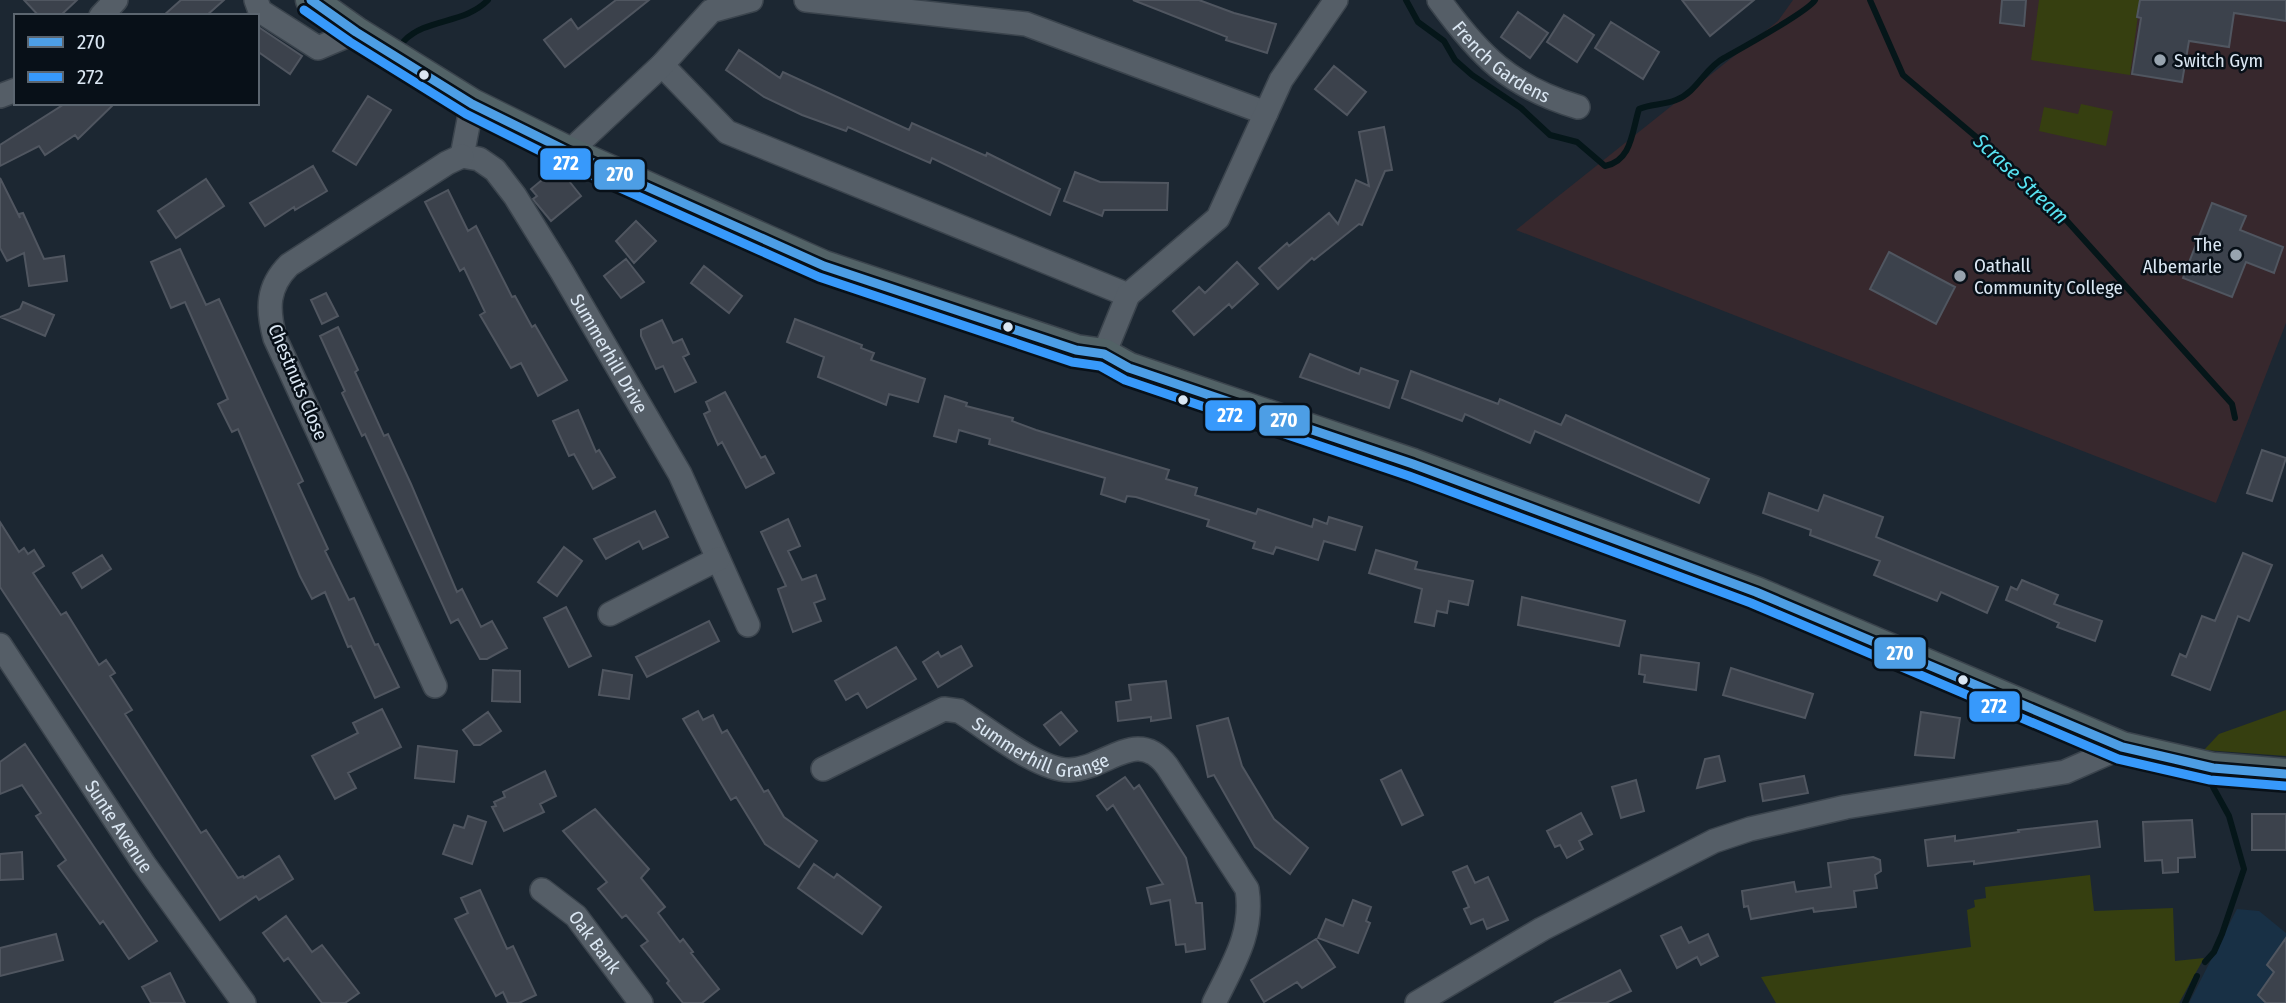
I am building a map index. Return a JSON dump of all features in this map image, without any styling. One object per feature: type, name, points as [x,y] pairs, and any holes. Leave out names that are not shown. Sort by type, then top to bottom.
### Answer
[{"type":"main road","points":[[311,0],[356,32],[472,104],[569,152],[824,265],[1076,350],[1104,354],[1129,368],[1413,464],[1756,592],[2122,747],[2213,768],[2286,774]]},
{"type":"street","points":[[103,14],[116,0]]},
{"type":"street","points":[[256,0],[260,11],[318,48],[356,32]]},
{"type":"street","points":[[569,152],[662,65],[711,11],[751,0]]},
{"type":"street","points":[[806,0],[1026,24],[1266,113]]},
{"type":"street","points":[[1104,354],[1128,295],[1218,218],[1281,80],[1336,0]]},
{"type":"street","name":"French Gardens","points":[[1439,0],[1472,46],[1489,62],[1549,98],[1578,107]]},
{"type":"street","points":[[662,65],[727,132],[1128,295]]},
{"type":"street","points":[[462,156],[472,104]]},
{"type":"street","name":"Summerhill Drive","points":[[462,156],[480,159],[495,170],[515,197],[680,474],[748,625]]},
{"type":"street","name":"Chestnuts Close","points":[[435,686],[275,338],[269,297],[277,277],[289,265],[462,156]]},
{"type":"street","points":[[610,614],[718,559]]},
{"type":"street","name":"Sunte Avenue","points":[[0,645],[144,864],[244,1003]]},
{"type":"street","name":"Summerhill Grange","points":[[822,769],[944,709],[959,710],[1042,764],[1064,770],[1097,765],[1132,748],[1153,751],[1167,766],[1247,889],[1251,913],[1245,939],[1214,1003]]},
{"type":"street","points":[[1417,1003],[1542,929],[1714,841],[1750,829],[1846,807],[2065,772],[2122,747]]},
{"type":"street","name":"Oak Bank","points":[[542,890],[576,916],[641,1003]]},
{"type":"shaded area","name":"Oathall Community College","points":[[1793,0],[2286,0],[2286,323],[2216,503],[1516,230],[1778,21]]},
{"type":"shaded area","points":[[2237,909],[2259,911],[2286,933],[2286,1003],[2189,1003]]},
{"type":"green space","points":[[2039,0],[2140,0],[2130,75],[2031,60]]},
{"type":"green space","points":[[2081,104],[2113,111],[2106,146],[2039,131],[2044,107],[2078,114]]},
{"type":"green space","points":[[2286,710],[2286,756],[2204,750],[2219,734]]},
{"type":"green space","points":[[2090,875],[2094,911],[2173,908],[2175,961],[2204,958],[2179,1003],[1776,1003],[1761,977],[1971,947],[1967,910],[1975,907],[1974,900],[1986,898],[1985,887]]},
{"type":"building","points":[[24,0],[77,0],[62,14],[37,14]]},
{"type":"building","points":[[181,0],[224,0],[208,14],[165,14]]},
{"type":"building","points":[[616,0],[649,0],[565,67],[544,40],[571,19],[578,29]]},
{"type":"building","points":[[1133,0],[1199,0],[1276,24],[1267,53],[1226,40],[1227,37]]},
{"type":"building","points":[[1682,0],[1754,0],[1710,36]]},
{"type":"building","points":[[2002,0],[2026,0],[2024,26],[2000,23]]},
{"type":"building","points":[[2140,0],[2286,0],[2286,21],[2234,13],[2229,47],[2189,41],[2182,82],[2132,74],[2141,18],[2137,17]]},
{"type":"building","points":[[1518,12],[1548,33],[1530,58],[1501,37]]},
{"type":"building","points":[[1564,15],[1594,35],[1577,62],[1547,42]]},
{"type":"building","points":[[1611,22],[1659,52],[1643,79],[1595,48]]},
{"type":"building","points":[[259,27],[302,56],[290,74],[259,52]]},
{"type":"building","points":[[739,50],[780,78],[783,72],[909,130],[912,123],[986,156],[987,153],[1060,189],[1050,215],[932,158],[930,163],[848,127],[846,131],[764,97],[726,70]]},
{"type":"building","points":[[1334,66],[1366,92],[1347,115],[1315,89]]},
{"type":"building","points":[[368,96],[391,110],[356,165],[333,151]]},
{"type":"building","points":[[63,105],[113,105],[78,139],[75,135],[45,155],[39,146],[0,166],[0,145]]},
{"type":"building","points":[[1384,127],[1392,170],[1385,171],[1362,225],[1359,224],[1314,260],[1312,258],[1278,289],[1259,268],[1287,243],[1289,246],[1329,213],[1338,224],[1356,180],[1369,186],[1359,132]]},
{"type":"building","points":[[313,166],[327,191],[295,210],[294,207],[265,226],[250,203]]},
{"type":"building","points":[[554,170],[558,174],[561,171],[581,196],[551,221],[533,199],[537,196],[531,189]]},
{"type":"building","points":[[1075,172],[1100,182],[1168,183],[1167,210],[1104,210],[1102,216],[1064,201]]},
{"type":"building","points":[[0,178],[20,218],[19,214],[23,213],[44,259],[64,256],[67,281],[29,286],[24,253],[7,261],[0,248]]},
{"type":"building","points":[[206,179],[224,206],[176,238],[158,211]]},
{"type":"building","points":[[448,190],[468,231],[476,226],[512,297],[515,296],[532,327],[535,325],[567,380],[538,396],[521,363],[511,368],[480,315],[485,312],[464,268],[460,271],[425,202]]},
{"type":"building","name":"The Albemarle","points":[[2212,203],[2246,216],[2240,230],[2283,247],[2274,273],[2246,262],[2232,297],[2183,278]]},
{"type":"building","points":[[636,221],[656,241],[634,263],[616,241]]},
{"type":"building","points":[[180,249],[206,305],[219,299],[303,481],[298,484],[328,549],[325,551],[349,600],[354,598],[375,645],[378,644],[399,687],[375,698],[351,646],[348,647],[325,592],[312,599],[300,576],[238,429],[232,432],[218,404],[228,399],[185,302],[171,308],[151,262]]},
{"type":"building","points":[[1889,252],[1955,287],[1936,324],[1870,289]]},
{"type":"building","points":[[626,259],[644,282],[621,298],[604,276]]},
{"type":"building","points":[[1237,262],[1258,284],[1232,308],[1229,304],[1194,335],[1173,311],[1199,287],[1205,293]]},
{"type":"building","points":[[704,266],[742,296],[729,313],[691,283]]},
{"type":"building","points":[[326,293],[338,316],[322,324],[311,300]]},
{"type":"building","points":[[23,302],[54,315],[45,336],[0,317],[20,309]]},
{"type":"building","points":[[795,319],[862,345],[861,348],[874,353],[871,360],[925,379],[918,402],[889,394],[886,405],[818,377],[824,357],[787,342]]},
{"type":"building","points":[[662,320],[673,343],[682,339],[689,354],[683,357],[696,382],[675,392],[663,366],[656,369],[641,336],[641,330]]},
{"type":"building","points":[[338,327],[358,370],[355,372],[384,436],[388,434],[457,592],[462,589],[481,627],[492,621],[507,648],[487,659],[480,659],[458,619],[451,623],[365,434],[362,436],[342,393],[345,391],[320,336]]},
{"type":"building","points":[[1310,354],[1359,374],[1361,368],[1398,381],[1389,408],[1300,377]]},
{"type":"building","points":[[1411,371],[1498,404],[1500,399],[1561,425],[1566,415],[1709,479],[1699,503],[1535,431],[1530,443],[1465,414],[1462,421],[1402,398]]},
{"type":"building","points":[[725,392],[761,458],[765,456],[774,473],[746,488],[722,442],[718,445],[704,414],[710,411],[706,402]]},
{"type":"building","points":[[945,396],[967,403],[966,406],[1013,418],[1012,421],[1036,430],[1169,470],[1166,479],[1197,488],[1195,495],[1256,514],[1258,509],[1312,527],[1314,519],[1327,524],[1329,517],[1362,527],[1355,550],[1324,541],[1318,560],[1276,547],[1273,554],[1253,548],[1255,542],[1207,526],[1209,520],[1136,497],[1127,496],[1125,502],[1101,494],[1105,478],[989,444],[990,439],[959,430],[956,442],[934,436]]},
{"type":"building","points":[[578,410],[596,452],[599,450],[615,477],[593,489],[574,454],[569,456],[553,421]]},
{"type":"building","points":[[2262,450],[2286,458],[2272,501],[2247,493]]},
{"type":"building","points":[[1769,493],[1818,511],[1824,495],[1883,517],[1876,537],[1998,587],[1987,613],[1941,592],[1937,601],[1874,575],[1880,561],[1810,535],[1811,530],[1763,513]]},
{"type":"building","points":[[655,511],[668,537],[643,549],[639,541],[606,559],[594,539]]},
{"type":"building","points":[[788,519],[800,546],[788,551],[802,580],[816,575],[825,599],[814,603],[821,621],[793,632],[778,589],[786,586],[761,532]]},
{"type":"building","points":[[0,522],[19,552],[24,548],[28,554],[34,550],[44,566],[33,573],[61,615],[66,612],[99,665],[106,660],[115,673],[110,676],[132,710],[125,714],[201,833],[206,830],[238,878],[244,878],[279,856],[293,879],[259,900],[256,896],[220,920],[0,587]]},
{"type":"building","points":[[564,547],[582,561],[557,596],[538,582]]},
{"type":"building","points":[[1376,550],[1417,562],[1415,569],[1473,581],[1468,605],[1449,601],[1447,613],[1437,611],[1434,626],[1415,622],[1422,589],[1369,573]]},
{"type":"building","points":[[2243,553],[2272,565],[2249,621],[2238,616],[2210,690],[2172,675],[2180,654],[2186,657],[2202,616],[2215,621]]},
{"type":"building","points":[[102,555],[111,569],[82,588],[73,573]]},
{"type":"building","points":[[2022,580],[2058,595],[2054,604],[2102,621],[2095,641],[2057,627],[2059,623],[2006,600],[2011,587],[2017,590]]},
{"type":"building","points":[[1522,597],[1625,621],[1619,646],[1518,625]]},
{"type":"building","points":[[566,607],[591,656],[569,667],[544,618]]},
{"type":"building","points":[[709,621],[719,641],[647,677],[636,657]]},
{"type":"building","points":[[961,646],[972,666],[938,687],[923,662],[938,652],[941,657]]},
{"type":"building","points":[[896,647],[916,679],[867,708],[858,693],[846,700],[835,681]]},
{"type":"building","points":[[1641,655],[1699,663],[1696,690],[1644,682],[1645,675],[1639,674]]},
{"type":"building","points":[[1731,668],[1813,694],[1805,718],[1723,695]]},
{"type":"building","points":[[493,670],[520,671],[520,702],[492,701]]},
{"type":"building","points":[[603,670],[632,675],[629,699],[599,695]]},
{"type":"building","points":[[1166,681],[1171,718],[1151,721],[1151,717],[1118,721],[1116,702],[1131,700],[1129,685]]},
{"type":"building","points":[[382,709],[401,747],[348,773],[356,788],[335,799],[312,756],[358,733],[353,723]]},
{"type":"building","points":[[698,711],[703,720],[713,715],[722,733],[727,730],[764,792],[768,790],[784,817],[817,841],[799,867],[765,844],[736,797],[731,800],[683,719]]},
{"type":"building","points":[[488,712],[501,731],[480,745],[474,745],[463,730]]},
{"type":"building","points":[[1061,712],[1077,731],[1060,745],[1044,725]]},
{"type":"building","points":[[1921,712],[1960,718],[1954,758],[1915,755]]},
{"type":"building","points":[[1228,718],[1242,766],[1274,819],[1308,848],[1290,874],[1255,847],[1214,775],[1208,777],[1197,726]]},
{"type":"building","points":[[25,744],[157,941],[129,959],[103,921],[100,924],[58,866],[66,860],[36,816],[41,813],[22,785],[0,794],[0,762]]},
{"type":"building","points":[[418,746],[457,751],[454,782],[415,778]]},
{"type":"building","points":[[1719,756],[1725,781],[1697,788],[1705,759]]},
{"type":"building","points":[[1401,770],[1423,815],[1402,825],[1381,780]]},
{"type":"building","points":[[545,771],[556,796],[540,804],[544,812],[504,831],[492,807],[496,806],[494,802],[505,797],[503,792]]},
{"type":"building","points":[[1804,776],[1808,793],[1763,801],[1760,784]]},
{"type":"building","points":[[1125,777],[1134,789],[1139,785],[1186,858],[1196,903],[1202,903],[1205,949],[1186,952],[1185,944],[1176,945],[1170,900],[1151,904],[1147,888],[1163,884],[1113,805],[1107,810],[1097,796]]},
{"type":"building","points":[[1636,780],[1644,811],[1621,818],[1612,787]]},
{"type":"building","points":[[595,809],[649,869],[641,878],[665,907],[658,913],[680,942],[683,939],[719,989],[702,1003],[683,1003],[641,946],[648,941],[626,915],[622,918],[598,889],[607,882],[563,831]]},
{"type":"building","points":[[1581,813],[1592,834],[1579,841],[1583,849],[1567,858],[1560,845],[1555,847],[1547,831]]},
{"type":"building","points":[[2252,814],[2286,814],[2286,850],[2252,850]]},
{"type":"building","points":[[468,816],[486,822],[472,864],[443,854],[454,825],[464,828]]},
{"type":"building","points":[[2192,820],[2195,857],[2178,858],[2178,872],[2163,873],[2162,860],[2145,861],[2143,822]]},
{"type":"building","points":[[2097,821],[2100,847],[1974,864],[1974,861],[1928,866],[1925,840],[1955,836],[1955,841],[2019,832],[2018,830]]},
{"type":"building","points":[[22,852],[23,879],[0,880],[0,854]]},
{"type":"building","points":[[1873,857],[1880,860],[1881,871],[1875,875],[1877,888],[1854,891],[1856,907],[1814,912],[1813,908],[1751,919],[1748,906],[1744,907],[1742,891],[1794,882],[1796,892],[1831,887],[1828,863]]},
{"type":"building","points":[[814,864],[834,878],[837,874],[881,907],[862,934],[798,888]]},
{"type":"building","points":[[1467,866],[1475,883],[1488,877],[1508,920],[1487,929],[1483,919],[1471,924],[1464,909],[1469,907],[1453,872]]},
{"type":"building","points":[[480,890],[507,949],[513,946],[536,995],[519,1003],[508,1003],[503,992],[496,996],[455,919],[468,913],[461,898]]},
{"type":"building","points":[[1353,900],[1371,907],[1366,921],[1370,923],[1358,953],[1318,938],[1326,919],[1343,926]]},
{"type":"building","points":[[286,916],[312,952],[322,945],[359,993],[345,1003],[322,1003],[288,958],[284,961],[263,933]]},
{"type":"building","points":[[1681,927],[1689,943],[1708,934],[1718,956],[1701,965],[1697,957],[1677,968],[1661,936]]},
{"type":"building","points":[[56,934],[63,960],[0,976],[0,948]]},
{"type":"building","points":[[2286,938],[2286,1003],[2266,1003],[2258,995],[2274,972],[2267,965]]},
{"type":"building","points":[[1316,939],[1335,967],[1302,988],[1297,982],[1264,1002],[1251,980]]},
{"type":"building","points":[[1620,970],[1631,991],[1606,1003],[1554,1003]]},
{"type":"building","points":[[170,973],[185,1003],[151,1003],[142,987]]},
{"type":"waterway","points":[[404,41],[423,28],[468,13],[488,0]]},
{"type":"waterway","points":[[1406,0],[1418,22],[1444,41],[1455,60],[1472,75],[1521,108],[1550,135],[1577,142],[1605,166],[1614,163],[1626,152],[1639,109],[1671,102],[1683,96],[1717,62],[1788,21],[1815,0]]},
{"type":"waterway","name":"Scrase Stream","points":[[1870,0],[1903,75],[2040,191],[2232,404],[2235,418]]},
{"type":"waterway","name":"Scrase Stream","points":[[2205,962],[2214,952],[2222,934],[2244,869],[2229,816],[2213,787]]},
{"type":"waterway","name":"Scrase Stream","points":[[2185,1003],[2197,976]]},
{"type":"transit line","name":"270","points":[[311,0],[356,32],[472,104],[569,152],[824,266],[1076,350],[1104,354],[1129,368],[1413,464],[1756,592],[2122,747],[2213,768],[2286,774]]},
{"type":"transit line","name":"272","points":[[304,10],[466,114],[564,163],[819,277],[1072,362],[1100,366],[1125,380],[1409,476],[1751,603],[2118,759],[2210,780],[2285,786]]},
{"type":"place","name":"Switch Gym","points":[[2160,60]]},
{"type":"place","name":"The Albemarle","points":[[2236,255]]},
{"type":"place","name":"Oathall Community College","points":[[1960,276]]}]
